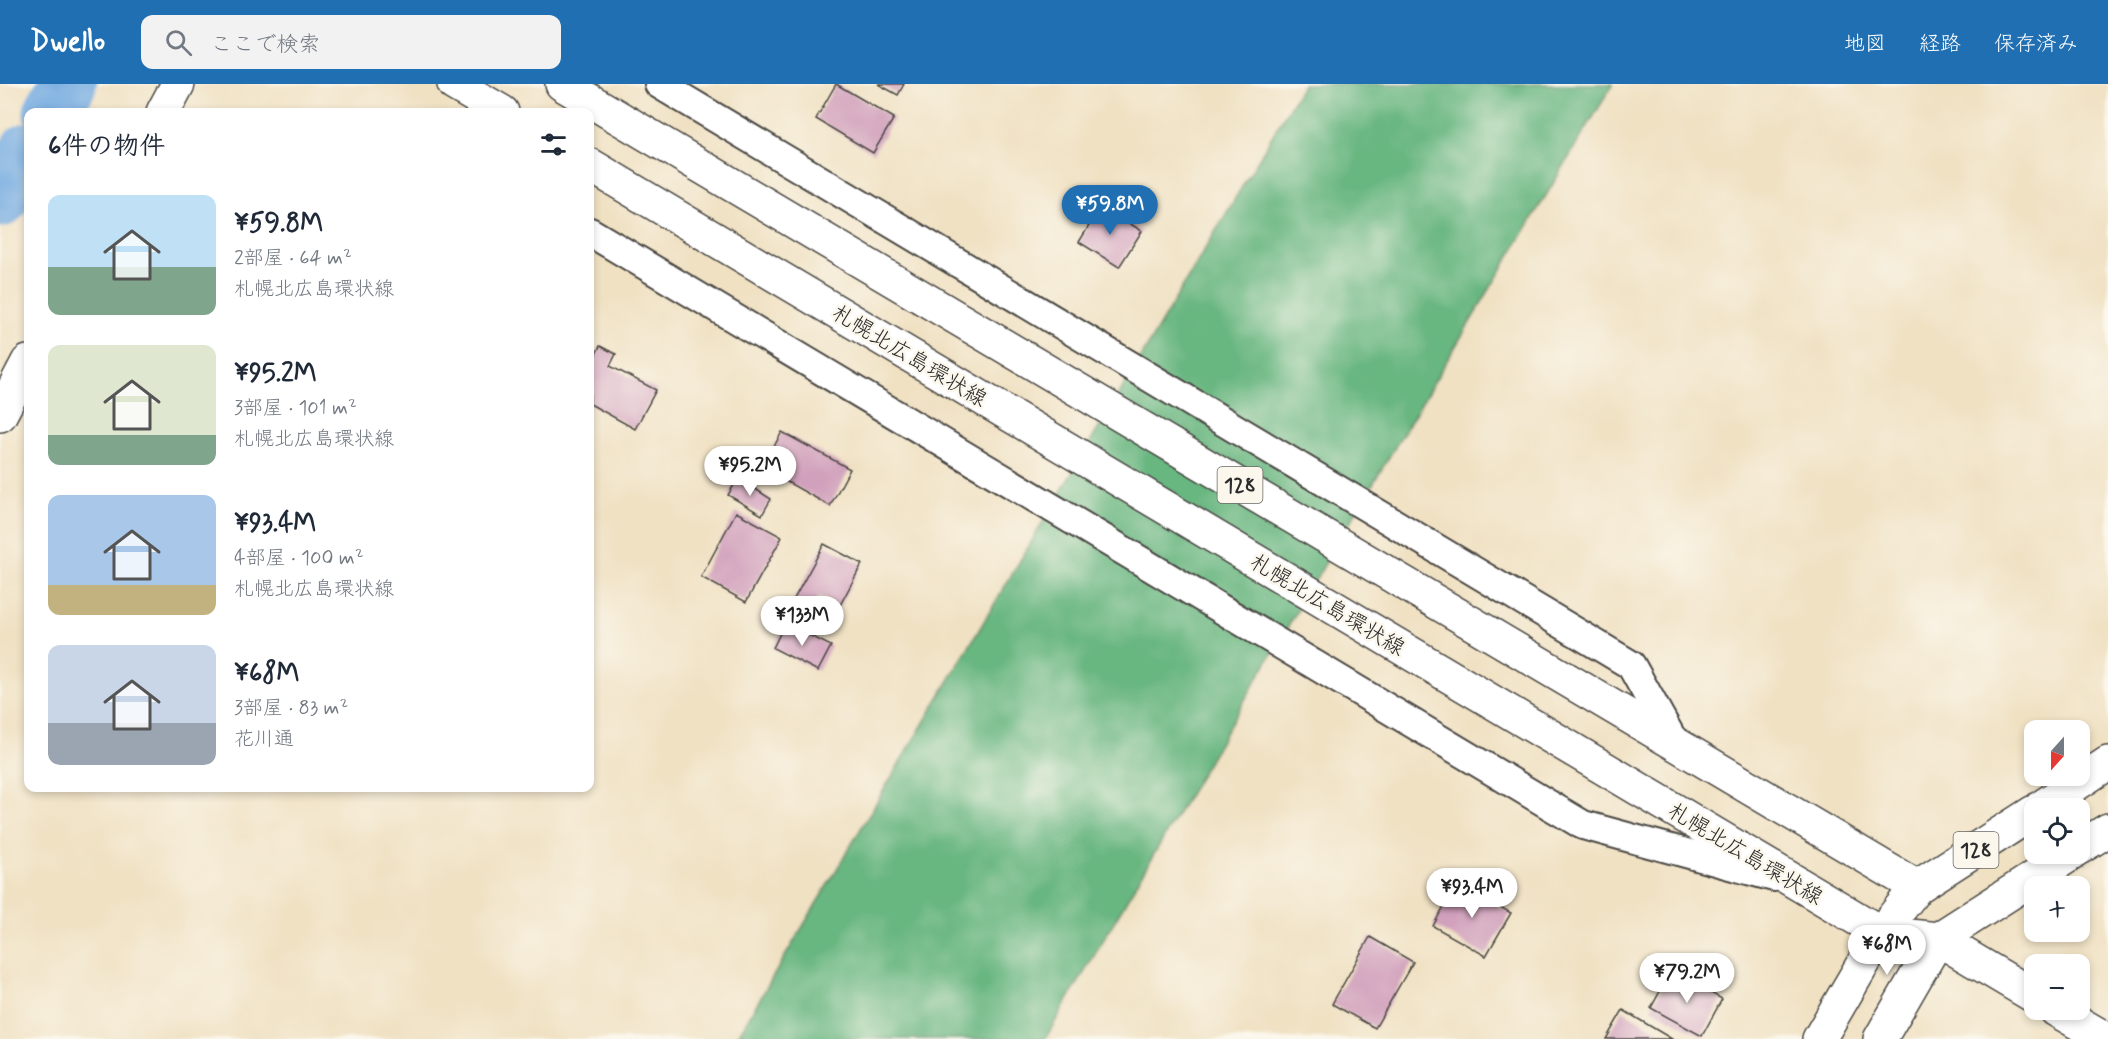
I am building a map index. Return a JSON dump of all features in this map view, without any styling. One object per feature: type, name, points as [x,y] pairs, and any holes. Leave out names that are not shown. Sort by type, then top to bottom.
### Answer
[{"type":"main road","points":[[165,108],[178,84]]},
{"type":"main road","points":[[454,84],[492,108]]},
{"type":"main road","name":"128","points":[[562,84],[1917,887],[2024,818]]},
{"type":"main road","name":"札幌北広島環状線","points":[[594,167],[1881,933],[1938,939]]},
{"type":"main road","points":[[0,415],[24,370]]},
{"type":"main road","points":[[2055,798],[2108,763]]},
{"type":"main road","points":[[2090,841],[2108,830]]},
{"type":"main road","name":"128","points":[[1938,939],[2055,864]]},
{"type":"main road","points":[[1819,1039],[1881,933],[1917,887],[1938,939],[2024,990]]},
{"type":"main road","points":[[1880,1039],[1938,939]]},
{"type":"main road","points":[[2073,1020],[2106,1039]]},
{"type":"street","points":[[659,84],[1631,665],[1675,744]]},
{"type":"street","points":[[594,234],[1583,825],[1796,883]]},
{"type":"green space","points":[[1303,84],[1613,84],[1326,562],[1045,1039],[736,1039]]},
{"type":"building","points":[[836,84],[894,118],[873,153],[816,119]]},
{"type":"building","points":[[878,84],[904,84],[898,95]]},
{"type":"building","points":[[1101,206],[1142,231],[1119,267],[1079,242]]},
{"type":"building","points":[[600,346],[616,354],[610,366],[656,390],[635,429],[594,406],[594,358]]},
{"type":"building","points":[[782,432],[850,469],[830,506],[762,468]]},
{"type":"building","points":[[738,478],[771,499],[762,515],[728,495]]},
{"type":"building","points":[[736,512],[782,537],[746,602],[701,577]]},
{"type":"building","points":[[824,544],[862,564],[839,607],[819,596],[812,608],[794,599]]},
{"type":"building","points":[[785,623],[831,646],[818,671],[773,648]]},
{"type":"building","points":[[1457,883],[1511,913],[1486,956],[1433,926]]},
{"type":"building","points":[[1370,937],[1413,962],[1375,1028],[1332,1004]]},
{"type":"building","points":[[1671,971],[1722,999],[1702,1036],[1651,1008]]},
{"type":"building","points":[[1623,1010],[1672,1039],[1606,1039]]},
{"type":"waterway","points":[[54,108],[68,84]]},
{"type":"waterway","points":[[0,199],[24,158]]}]
